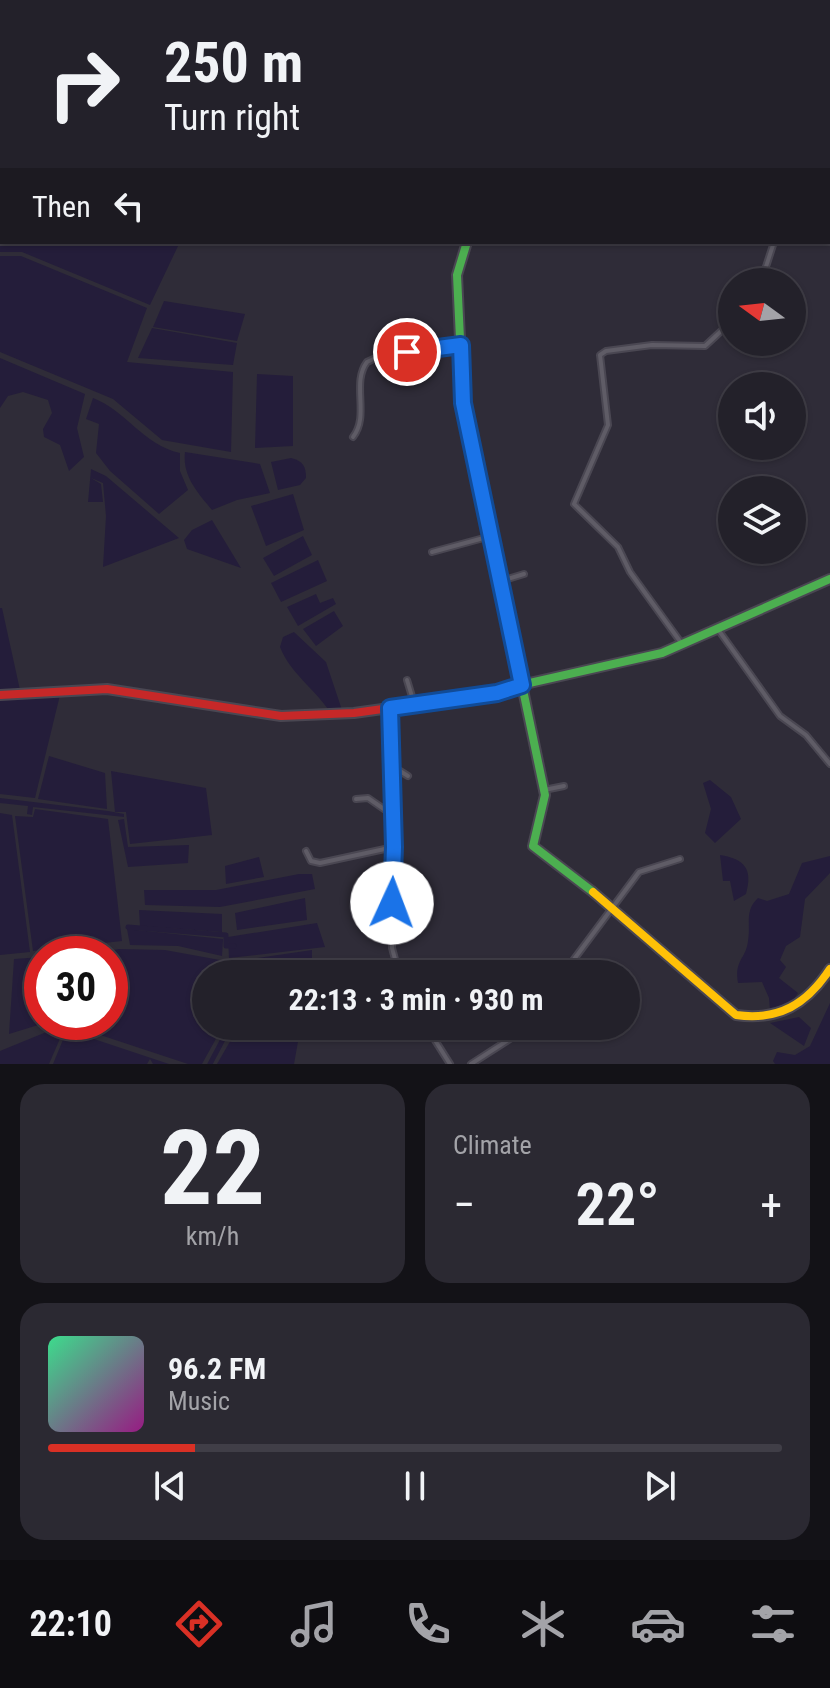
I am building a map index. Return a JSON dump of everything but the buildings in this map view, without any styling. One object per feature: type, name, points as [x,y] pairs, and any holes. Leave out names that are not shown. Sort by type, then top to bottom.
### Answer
[{"type":"street","points":[[466,244],[457,275],[463,403],[544,790],[533,846],[555,866],[614,907],[736,1015],[760,1017],[795,1011],[817,990],[830,969]]},
{"type":"street","points":[[766,268],[773,244]]},
{"type":"street","points":[[682,644],[630,572],[618,547],[574,504],[608,425],[600,355],[606,351],[652,345],[705,346],[718,334]]},
{"type":"street","points":[[353,437],[360,424],[362,374],[367,362],[380,356],[461,345]]},
{"type":"street","points":[[432,552],[491,536]]},
{"type":"street","points":[[501,581],[524,574]]},
{"type":"street","points":[[0,695],[107,689],[281,716],[390,708],[497,693],[662,653],[830,579]]},
{"type":"street","points":[[717,628],[780,716],[806,735],[830,764]]},
{"type":"street","points":[[407,680],[414,703]]},
{"type":"street","points":[[390,708],[394,816],[392,948],[395,960]]},
{"type":"street","points":[[392,766],[408,776]]},
{"type":"street","points":[[544,790],[564,786]]},
{"type":"street","points":[[356,799],[368,798],[394,816]]},
{"type":"street","points":[[306,851],[311,861],[320,863],[394,847]]},
{"type":"street","points":[[574,960],[640,871],[680,859]]},
{"type":"street","points":[[435,1040],[450,1064]]},
{"type":"street","points":[[471,1064],[508,1040]]},
{"type":"shaded area","points":[[0,244],[179,244],[150,305],[22,252],[0,252]]},
{"type":"shaded area","points":[[0,256],[21,256],[147,308],[127,362],[233,372],[231,452],[162,440],[113,399],[0,352]]},
{"type":"shaded area","points":[[164,301],[245,314],[237,341],[153,327]]},
{"type":"shaded area","points":[[152,328],[237,343],[233,365],[138,358]]},
{"type":"shaded area","points":[[0,358],[85,394],[77,428],[84,457],[69,471],[60,445],[44,437],[43,429],[52,413],[48,400],[23,392],[8,396],[0,408]]},
{"type":"shaded area","points":[[257,374],[293,376],[293,446],[255,448]]},
{"type":"shaded area","points":[[93,398],[116,411],[156,443],[180,453],[180,471],[188,490],[159,514],[110,471],[96,453],[99,424],[86,419]]},
{"type":"shaded area","points":[[185,452],[260,464],[270,493],[237,500],[212,510],[189,476]]},
{"type":"shaded area","points":[[291,458],[303,465],[306,478],[300,485],[278,490],[271,462]]},
{"type":"shaded area","points":[[91,469],[106,476],[179,538],[103,567],[106,516],[103,483],[91,478],[101,484],[103,502],[88,502]]},
{"type":"shaded area","points":[[293,494],[304,530],[266,546],[251,506]]},
{"type":"shaded area","points":[[212,520],[241,568],[187,549],[184,540],[192,530]]},
{"type":"shaded area","points":[[303,536],[312,555],[274,576],[263,558]]},
{"type":"shaded area","points":[[318,560],[327,581],[281,602],[271,583]]},
{"type":"shaded area","points":[[316,594],[320,603],[333,598],[336,604],[298,626],[287,607]]},
{"type":"shaded area","points":[[2,608],[20,690],[0,691]]},
{"type":"shaded area","points":[[334,611],[343,626],[316,646],[303,629]]},
{"type":"shaded area","points":[[294,632],[326,662],[343,713],[330,712],[284,656],[280,647],[283,637]]},
{"type":"shaded area","points":[[60,695],[35,798],[0,794],[0,698]]},
{"type":"shaded area","points":[[49,756],[105,773],[107,809],[38,799]]},
{"type":"shaded area","points":[[111,771],[206,788],[212,835],[130,844],[126,812],[115,812]]},
{"type":"shaded area","points":[[710,780],[731,797],[741,819],[715,843],[705,833],[711,809],[703,783]]},
{"type":"shaded area","points":[[0,798],[108,811],[124,814],[124,817],[33,807],[32,815],[27,814],[28,806],[0,803]]},
{"type":"shaded area","points":[[35,809],[108,819],[121,936],[31,936],[15,816],[33,817]]},
{"type":"shaded area","points":[[0,813],[12,815],[28,936],[24,936],[24,953],[0,955]]},
{"type":"shaded area","points":[[124,819],[128,847],[189,845],[188,863],[128,867],[118,820]]},
{"type":"shaded area","points":[[720,855],[736,859],[747,872],[746,894],[734,901],[730,881],[723,881]]},
{"type":"shaded area","points":[[830,856],[830,873],[805,899],[800,937],[786,946],[780,960],[786,967],[779,978],[798,993],[790,1005],[770,1010],[762,982],[738,983],[739,964],[747,947],[751,908],[758,898],[767,901],[789,894],[802,863]]},
{"type":"shaded area","points":[[259,857],[264,877],[226,884],[225,866]]},
{"type":"shaded area","points":[[312,874],[315,889],[220,907],[145,905],[144,890],[216,890]]},
{"type":"shaded area","points":[[305,898],[307,920],[237,930],[235,913]]},
{"type":"shaded area","points":[[139,910],[222,914],[222,932],[140,926]]},
{"type":"shaded area","points":[[317,923],[325,947],[229,958],[228,937]]},
{"type":"shaded area","points":[[127,929],[223,939],[222,956],[178,946],[130,945]]},
{"type":"shaded area","points":[[128,949],[165,950],[220,960],[192,960],[192,1040],[215,1040],[202,1064],[188,1064],[115,1040],[128,1040]]},
{"type":"shaded area","points":[[312,950],[312,960],[244,960]]},
{"type":"shaded area","points":[[24,958],[24,1029],[9,1034],[14,959]]},
{"type":"shaded area","points":[[830,1003],[830,1064],[775,1064],[773,1061],[777,1052],[795,1055],[810,1046]]},
{"type":"shaded area","points":[[799,1017],[811,1028],[804,1046],[770,1023]]},
{"type":"shaded area","points":[[27,1040],[59,1040],[49,1064],[0,1064],[0,1051]]},
{"type":"shaded area","points":[[63,1040],[97,1040],[169,1064],[153,1064],[150,1059],[147,1064],[53,1064]]},
{"type":"shaded area","points":[[231,1040],[298,1040],[294,1064],[217,1064]]},
{"type":"waterway","points":[[128,927],[226,935],[226,946],[234,946]]},
{"type":"waterway","points":[[210,1064],[223,1040]]},
{"type":"traffic: fast","points":[[466,244],[457,275],[463,403],[545,795],[533,846],[593,892]]},
{"type":"traffic: fast","points":[[468,697],[662,653],[830,579]]},
{"type":"traffic: slow","points":[[593,892],[736,1015],[766,1015],[790,1007],[812,992],[830,969]]},
{"type":"traffic: jam","points":[[0,695],[107,689],[281,716],[354,713],[468,697]]},
{"type":"route","points":[[392,903],[394,847],[390,708],[497,693],[522,685],[463,403],[461,345],[407,352]]}]
